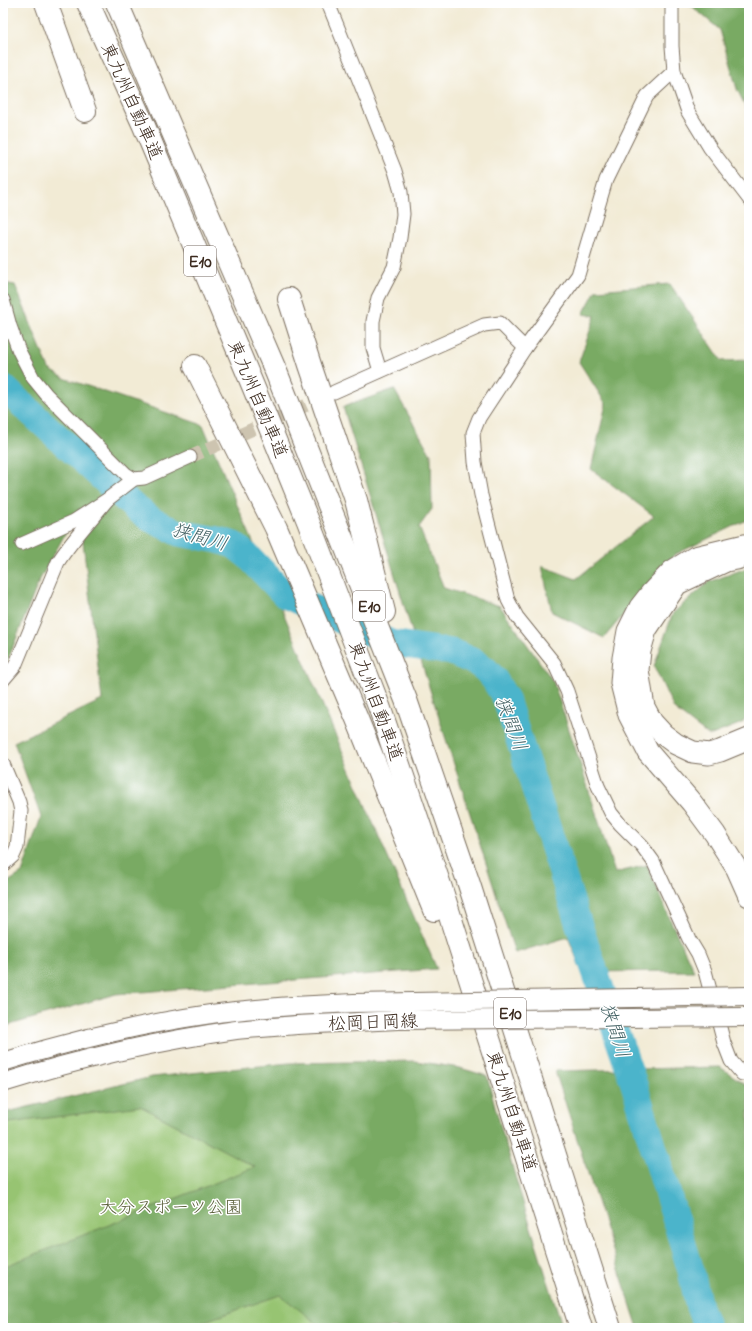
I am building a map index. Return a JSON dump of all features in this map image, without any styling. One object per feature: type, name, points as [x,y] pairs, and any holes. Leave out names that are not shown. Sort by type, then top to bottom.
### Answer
[{"type":"highway","points":[[46,3],[85,111]]},
{"type":"highway","name":"東九州自動車道","points":[[88,3],[147,134],[308,521],[380,709],[441,888],[581,1328]]},
{"type":"highway","name":"東九州自動車道","points":[[117,3],[277,374],[406,700],[469,884],[610,1328]]},
{"type":"highway","points":[[289,300],[356,500],[406,700]]},
{"type":"highway","points":[[195,366],[276,528],[357,719],[499,1070]]},
{"type":"highway","points":[[749,544],[696,557],[672,571],[651,593],[640,607],[628,631],[622,658],[621,683],[629,715],[648,752],[692,803],[715,834],[737,869],[749,896]]},
{"type":"highway","points":[[749,556],[726,561],[677,584],[646,630],[640,651],[638,670],[644,707],[652,722],[676,744],[693,752],[709,754],[749,739]]},
{"type":"main road","name":"松岡日岡線","points":[[3,1062],[86,1039],[152,1024],[231,1011],[354,1003],[749,996]]},
{"type":"main road","name":"松岡日岡線","points":[[3,1083],[70,1064],[159,1043],[237,1030],[296,1025],[398,1020],[749,1017]]},
{"type":"street","points":[[328,3],[386,149],[401,192],[403,214],[394,267],[378,298],[373,322],[373,348],[380,371]]},
{"type":"street","points":[[672,3],[672,46],[674,71],[688,112],[710,148],[749,199]]},
{"type":"street","points":[[674,71],[647,96],[606,180],[578,275],[525,348],[479,418],[473,433],[475,462],[481,495],[508,600],[517,617],[554,663],[567,691],[598,786],[605,801],[620,824],[642,846],[653,861],[689,939],[698,954],[705,971],[724,1043],[731,1061],[742,1074]]},
{"type":"street","points":[[3,300],[19,351],[33,378],[46,394],[126,474],[134,479]]},
{"type":"street","points":[[334,392],[484,325],[500,323],[525,348]]},
{"type":"street","points":[[22,544],[74,521],[108,500],[134,479],[144,478],[190,457]]},
{"type":"street","points":[[3,680],[15,666],[50,578],[58,562],[68,546],[81,533],[108,500]]},
{"type":"street","points":[[3,764],[19,802],[21,811],[17,847],[13,856],[3,865]]},
{"type":"green space","points":[[688,3],[749,3],[749,114],[737,89],[720,30]]},
{"type":"green space","points":[[3,283],[15,285],[49,369],[64,378],[203,425],[437,969],[116,994],[3,1027],[3,885],[22,873],[41,817],[14,742],[102,700],[79,509],[39,581],[7,662],[3,666]]},
{"type":"green space","points":[[670,284],[722,361],[749,360],[749,519],[674,555],[604,638],[552,612],[542,566],[576,579],[654,516],[591,469],[606,404],[579,362],[595,316],[583,314],[596,290]]},
{"type":"green space","points":[[394,389],[431,455],[432,509],[419,527],[444,588],[500,606],[553,681],[615,873],[647,865],[694,971],[582,972],[568,937],[515,953],[431,693],[343,407]]},
{"type":"green space","points":[[749,567],[749,713],[742,723],[709,736],[674,709],[654,666],[673,613],[709,582]]},
{"type":"green space","points":[[415,1061],[460,1068],[487,1076],[495,1108],[533,1234],[563,1328],[323,1328],[280,1295],[185,1328],[3,1328],[3,1267],[255,1167],[140,1106],[3,1125],[3,1113],[152,1077],[289,1063]]},
{"type":"green space","points":[[720,1067],[749,1087],[749,1328],[638,1328],[555,1071]]},
{"type":"green space","name":"大分スポーツ公園","points":[[185,1081],[274,1117],[356,1328],[3,1328],[3,1118]]},
{"type":"waterway","name":"狭間川","points":[[3,387],[134,507],[151,519],[179,533],[218,540],[234,545],[249,557],[285,595],[391,643],[452,652],[475,662],[485,669],[494,679],[506,699],[581,931],[634,1084],[691,1271],[699,1307],[707,1328]]},
{"type":"tunnel","points":[[190,457],[327,396]]}]
